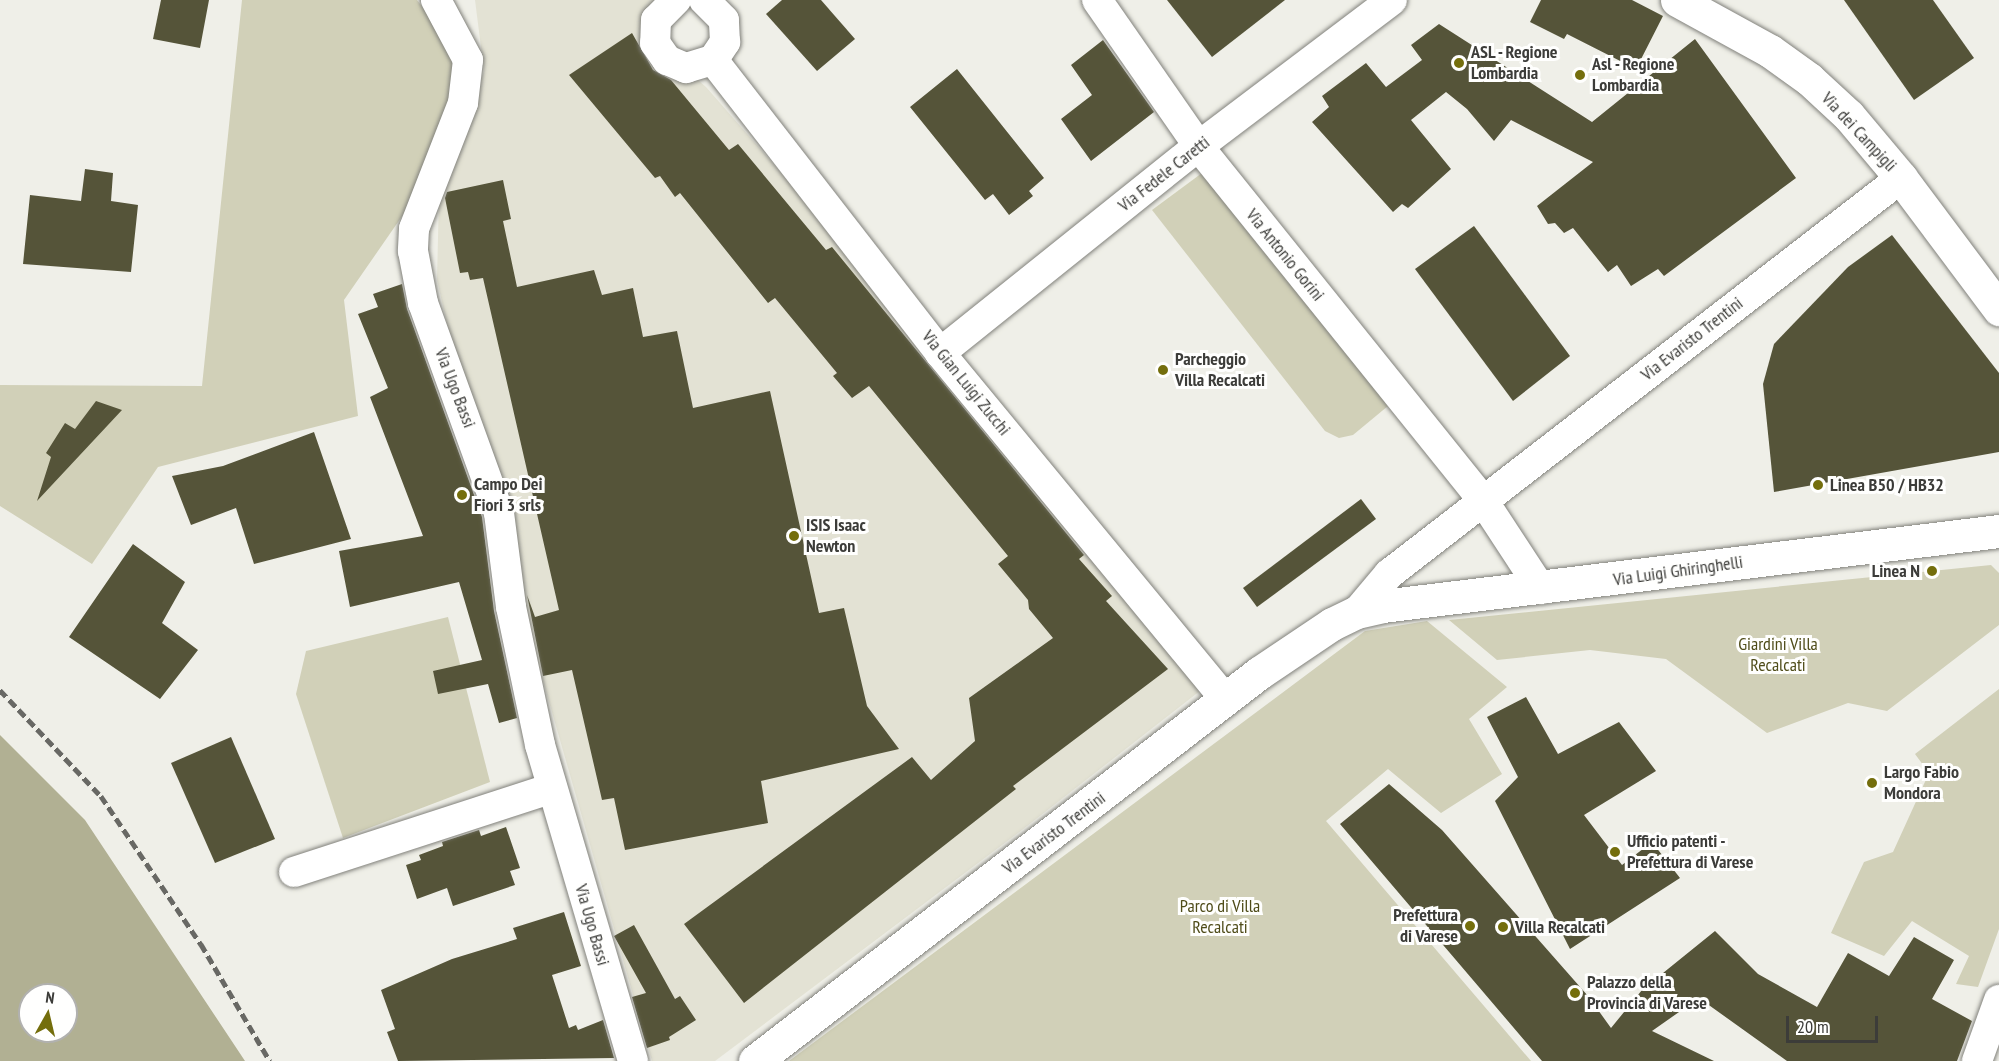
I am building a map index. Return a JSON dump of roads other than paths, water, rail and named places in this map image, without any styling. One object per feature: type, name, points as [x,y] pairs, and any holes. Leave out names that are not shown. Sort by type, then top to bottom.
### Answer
[{"type":"street","name":"Via Ugo Bassi","points":[[436,0],[468,60],[462,103],[414,229],[412,251],[423,303],[499,513],[511,607],[552,788],[633,1061]]},
{"type":"street","points":[[676,0],[656,20],[654,32],[660,52],[686,68],[713,60],[725,42],[726,31],[719,11],[704,0]]},
{"type":"street","name":"Via Antonio Gorini","points":[[1097,0],[1199,147],[1484,502],[1541,589]]},
{"type":"street","name":"Via Fedele Caretti","points":[[940,353],[1199,147],[1392,0]]},
{"type":"street","name":"Via dei Campigli","points":[[1682,1],[1770,51],[1809,79],[1850,116],[1901,178],[1999,309]]},
{"type":"street","name":"Via Gian Luigi Zucchi","points":[[713,60],[940,353],[1226,700]]},
{"type":"street","name":"Via Evaristo Trentini","points":[[755,1061],[1226,700],[1332,624],[1357,612],[1389,574],[1901,178]]},
{"type":"street","name":"Via Luigi Ghiringhelli","points":[[1357,612],[1382,606],[1541,589],[1999,531]]},
{"type":"street","points":[[294,872],[552,788]]},
{"type":"street","points":[[1977,1061],[1999,1000]]},
{"type":"railway","points":[[0,690],[101,796],[201,944],[270,1061]]},
{"type":"place","name":"ASL - Regione Lombardia","points":[[1459,63]]},
{"type":"place","name":"Asl - Regione Lombardia","points":[[1580,75]]},
{"type":"place","name":"Parcheggio Villa Recalcati","points":[[1163,370]]},
{"type":"place","name":"Linea B50 / HB32","points":[[1818,485]]},
{"type":"place","name":"Campo Dei Fiori 3 srls","points":[[462,495]]},
{"type":"place","name":"ISIS Isaac Newton","points":[[794,536]]},
{"type":"place","name":"Linea N","points":[[1932,571]]},
{"type":"place","name":"Largo Fabio Mondora","points":[[1872,783]]},
{"type":"place","name":"Ufficio patenti - Prefettura di Varese","points":[[1615,852]]},
{"type":"place","name":"Prefettura di Varese","points":[[1470,926]]},
{"type":"place","name":"Villa Recalcati","points":[[1503,927]]},
{"type":"place","name":"Palazzo della Provincia di Varese","points":[[1575,993]]},
{"type":"park label","name":"Giardini Villa Recalcati","points":[[1778,655]]},
{"type":"park label","name":"Parco di Villa Recalcati","points":[[1220,917]]}]
